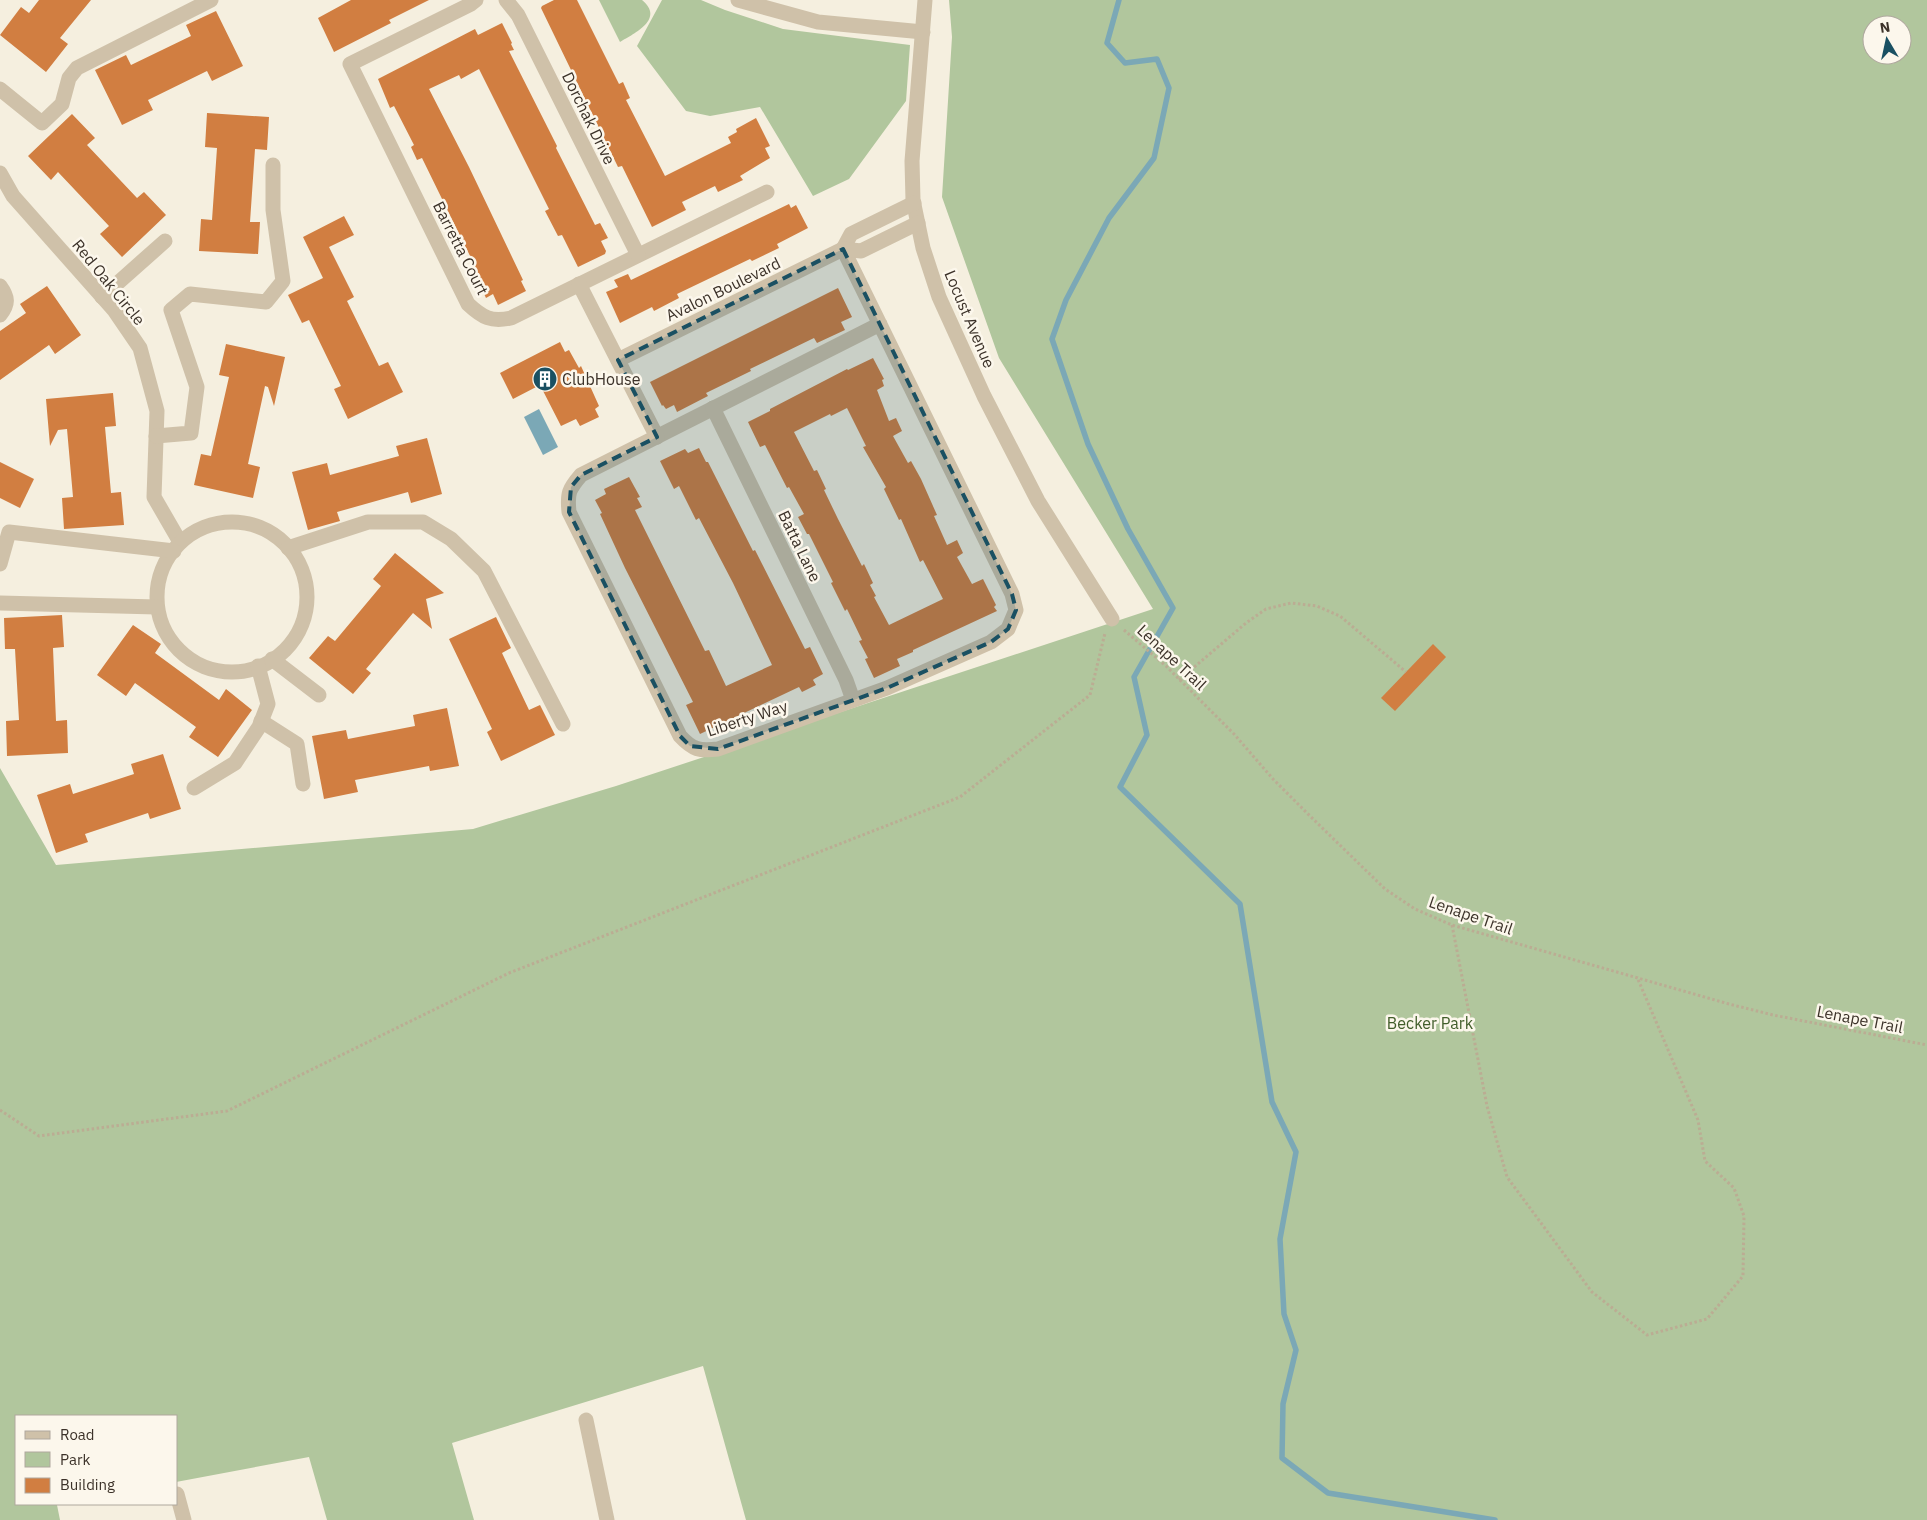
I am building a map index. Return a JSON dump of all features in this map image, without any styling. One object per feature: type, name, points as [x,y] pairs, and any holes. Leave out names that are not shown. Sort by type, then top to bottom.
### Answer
[{"type":"street","points":[[0,88],[42,123],[62,104],[69,78],[77,68],[211,0]]},
{"type":"street","name":"Barretta Court","points":[[476,0],[350,64],[468,304],[478,313],[495,321],[511,318],[767,192]]},
{"type":"street","name":"Dorchak Drive","points":[[506,0],[518,14],[638,255]]},
{"type":"street","points":[[738,0],[818,22],[923,32]]},
{"type":"street","name":"Locust Avenue","points":[[925,0],[912,160],[914,203],[923,248],[939,297],[984,396],[1038,502],[1110,617]]},
{"type":"street","points":[[156,436],[191,432],[197,387],[171,310],[190,294],[266,302],[283,281],[273,210],[273,165]]},
{"type":"street","name":"Red Oak Circle","points":[[0,173],[13,196],[114,310],[140,348],[157,411],[154,497],[177,547]]},
{"type":"street","name":"Avalon Boulevard","points":[[842,249],[851,234],[914,203]]},
{"type":"street","name":"Avalon Boulevard","points":[[618,360],[842,249],[861,251],[918,223]]},
{"type":"street","points":[[102,297],[165,240]]},
{"type":"street","name":"Liberty Way","points":[[842,249],[880,324],[1012,594],[1016,610],[1008,629],[991,642],[887,688],[718,749],[703,750],[690,746],[680,736],[570,512],[568,498],[571,487],[582,475],[880,324]]},
{"type":"street","points":[[579,284],[657,437]]},
{"type":"street","points":[[0,286],[6,295],[7,302],[0,315]]},
{"type":"street","name":"Batta Lane","points":[[713,408],[842,671],[853,700]]},
{"type":"street","points":[[227,522],[252,524],[276,536],[288,548],[294,554],[305,578],[307,604],[300,629],[285,650],[258,666],[243,671],[219,671],[197,664],[178,649],[164,630],[157,607],[158,584],[165,561],[177,547],[201,528],[227,522]]},
{"type":"street","points":[[288,548],[368,522],[422,522],[451,539],[484,571],[563,724]]},
{"type":"street","points":[[0,564],[9,532],[177,547]]},
{"type":"street","points":[[0,604],[157,607]]},
{"type":"street","points":[[272,659],[320,695]]},
{"type":"street","points":[[194,788],[235,763],[261,721],[268,704],[258,666]]},
{"type":"street","points":[[261,721],[297,744],[303,784]]},
{"type":"street","points":[[586,1420],[608,1520]]},
{"type":"street","points":[[178,1498],[184,1520]]},
{"type":"path","points":[[1179,680],[1246,623],[1266,609],[1291,603],[1317,606],[1340,616],[1406,672]]},
{"type":"path","name":"Lenape Trail","points":[[1110,617],[1166,666],[1234,734],[1310,816],[1385,890],[1415,909],[1452,925],[1773,1015],[1927,1045]]},
{"type":"path","points":[[0,1110],[39,1136],[227,1111],[509,973],[960,797],[1090,695],[1110,617]]},
{"type":"path","points":[[1452,925],[1487,1106],[1507,1177],[1592,1292],[1647,1335],[1707,1319],[1744,1276],[1744,1216],[1734,1188],[1705,1161],[1698,1120],[1637,977]]},
{"type":"highlighted area","points":[[843,249],[1012,594],[1016,610],[1008,629],[991,642],[887,688],[718,749],[690,746],[680,736],[569,512],[571,487],[581,475],[657,437],[618,360]]},
{"type":"green space","points":[[599,0],[642,0],[648,7],[649,19],[640,30],[620,42]]},
{"type":"green space","points":[[662,0],[701,0],[783,29],[910,45],[906,101],[849,179],[813,196],[760,107],[710,116],[686,111],[637,46]]},
{"type":"green space","name":"Becker Park","points":[[949,0],[1927,0],[1927,1520],[746,1520],[703,1366],[452,1443],[474,1520],[327,1520],[309,1457],[178,1482],[178,1415],[15,1415],[15,1505],[57,1505],[60,1520],[0,1520],[0,768],[56,865],[473,829],[616,786],[1153,609],[999,358],[942,197],[952,37]]},
{"type":"water","points":[[539,409],[558,447],[543,455],[524,417]]},
{"type":"building","points":[[39,0],[91,0],[60,38],[68,44],[46,72],[0,35],[21,7],[29,13]]},
{"type":"building","points":[[351,0],[429,0],[389,20],[391,23],[334,52],[318,18]]},
{"type":"building","points":[[554,0],[577,0],[619,84],[623,82],[630,98],[626,100],[665,176],[731,143],[728,137],[737,132],[736,129],[756,118],[770,146],[765,148],[770,158],[740,176],[743,180],[718,192],[715,186],[682,202],[686,210],[652,227],[622,166],[618,167],[541,8]]},
{"type":"building","points":[[216,11],[243,66],[212,81],[207,71],[148,100],[153,110],[122,125],[95,70],[126,55],[131,65],[191,36],[186,25]]},
{"type":"building","points":[[502,23],[514,50],[509,51],[557,146],[556,148],[595,225],[600,223],[608,238],[601,241],[606,251],[605,254],[578,267],[562,235],[558,236],[545,211],[549,209],[479,69],[461,79],[459,75],[429,89],[523,280],[521,281],[526,291],[498,305],[493,294],[486,298],[472,268],[475,266],[422,158],[417,160],[411,147],[414,145],[394,106],[390,108],[378,79],[475,29],[478,35]]},
{"type":"building","points":[[207,113],[269,117],[267,150],[255,149],[250,222],[260,222],[258,254],[199,251],[201,219],[212,220],[217,148],[205,147]]},
{"type":"building","points":[[72,114],[95,138],[87,145],[137,198],[144,192],[166,215],[122,257],[100,234],[109,226],[58,172],[51,180],[28,156]]},
{"type":"building","points":[[789,204],[791,208],[796,205],[808,228],[777,244],[779,248],[752,261],[750,259],[677,294],[679,298],[654,311],[652,307],[620,323],[606,292],[618,287],[614,280],[628,274],[631,280]]},
{"type":"building","points":[[344,216],[354,235],[329,247],[354,297],[347,301],[379,366],[388,362],[403,392],[348,419],[334,389],[341,386],[309,320],[302,323],[288,295],[323,278],[303,237]]},
{"type":"building","points":[[47,286],[81,335],[55,354],[49,345],[0,380],[0,331],[26,313],[20,304]]},
{"type":"building","points":[[838,288],[852,317],[841,322],[845,330],[817,343],[814,338],[750,369],[751,371],[706,393],[708,396],[677,412],[674,405],[666,409],[662,406],[650,382]]},
{"type":"building","name":"ClubHouse","points":[[560,342],[565,352],[569,350],[579,368],[581,366],[599,406],[595,409],[599,417],[580,426],[576,419],[561,426],[540,385],[513,399],[500,373]]},
{"type":"building","points":[[226,344],[285,357],[274,406],[268,387],[265,386],[248,464],[260,467],[253,498],[194,485],[201,454],[211,456],[229,377],[219,375]]},
{"type":"building","points":[[873,358],[884,379],[882,380],[884,386],[877,390],[889,421],[896,418],[902,431],[893,436],[908,463],[911,461],[921,479],[937,515],[934,516],[947,545],[957,540],[963,553],[957,557],[972,584],[983,579],[997,611],[913,650],[913,652],[897,659],[900,666],[874,678],[865,659],[868,658],[859,641],[862,640],[847,609],[845,611],[831,583],[833,582],[809,534],[807,534],[798,517],[804,514],[789,487],[787,488],[765,445],[760,447],[748,422]],"holes":[[[847,408],[866,446],[863,447],[886,487],[884,489],[899,520],[901,519],[920,562],[923,560],[943,599],[889,625],[874,597],[876,596],[870,585],[873,583],[864,564],[862,566],[824,490],[826,489],[817,470],[814,471],[794,432],[830,414],[831,416]]]},
{"type":"building","points":[[113,393],[116,426],[105,427],[111,493],[121,492],[124,525],[64,529],[62,498],[73,497],[67,429],[58,430],[50,446],[46,399]]},
{"type":"building","points":[[427,438],[442,494],[411,503],[408,492],[337,512],[340,521],[308,530],[292,472],[327,463],[330,475],[399,456],[396,446]]},
{"type":"building","points":[[699,448],[753,551],[755,550],[805,649],[810,647],[823,674],[813,680],[816,685],[802,692],[799,687],[700,734],[686,705],[693,702],[625,568],[595,500],[606,494],[604,489],[629,477],[640,497],[637,498],[642,507],[635,510],[705,651],[709,650],[726,686],[772,665],[733,583],[699,518],[696,520],[679,486],[674,489],[660,461],[685,449],[688,453]]},
{"type":"building","points":[[0,462],[34,479],[20,508],[0,498]]},
{"type":"building","points":[[395,553],[444,593],[426,599],[432,629],[413,613],[366,669],[371,673],[353,694],[309,658],[328,636],[335,641],[381,586],[373,579]]},
{"type":"building","points":[[62,615],[64,647],[53,648],[56,721],[67,720],[68,753],[7,756],[6,721],[19,720],[15,649],[5,649],[4,618]]},
{"type":"building","points":[[496,617],[511,648],[502,653],[529,710],[540,705],[555,735],[501,761],[487,732],[492,729],[449,639]]},
{"type":"building","points":[[133,625],[161,644],[155,653],[219,700],[226,689],[252,710],[218,757],[189,737],[196,727],[135,683],[126,696],[97,675]]},
{"type":"building","points":[[1433,644],[1446,657],[1395,711],[1381,698]]},
{"type":"building","points":[[447,708],[459,766],[430,771],[429,766],[355,780],[358,792],[324,799],[312,736],[346,730],[348,739],[415,726],[413,715]]},
{"type":"building","points":[[163,754],[181,809],[150,819],[148,813],[85,834],[88,842],[56,853],[37,795],[70,784],[73,794],[134,774],[131,764]]},
{"type":"waterway","points":[[1119,0],[1107,43],[1125,63],[1157,59],[1169,88],[1154,158],[1109,218],[1066,300],[1052,339],[1088,444],[1128,529],[1173,608],[1134,677],[1147,735],[1120,787],[1240,904],[1272,1102],[1296,1152],[1280,1239],[1284,1314],[1296,1350],[1283,1404],[1282,1458],[1328,1493],[1495,1520]]},
{"type":"place","name":"ClubHouse","points":[[545,379]]}]
